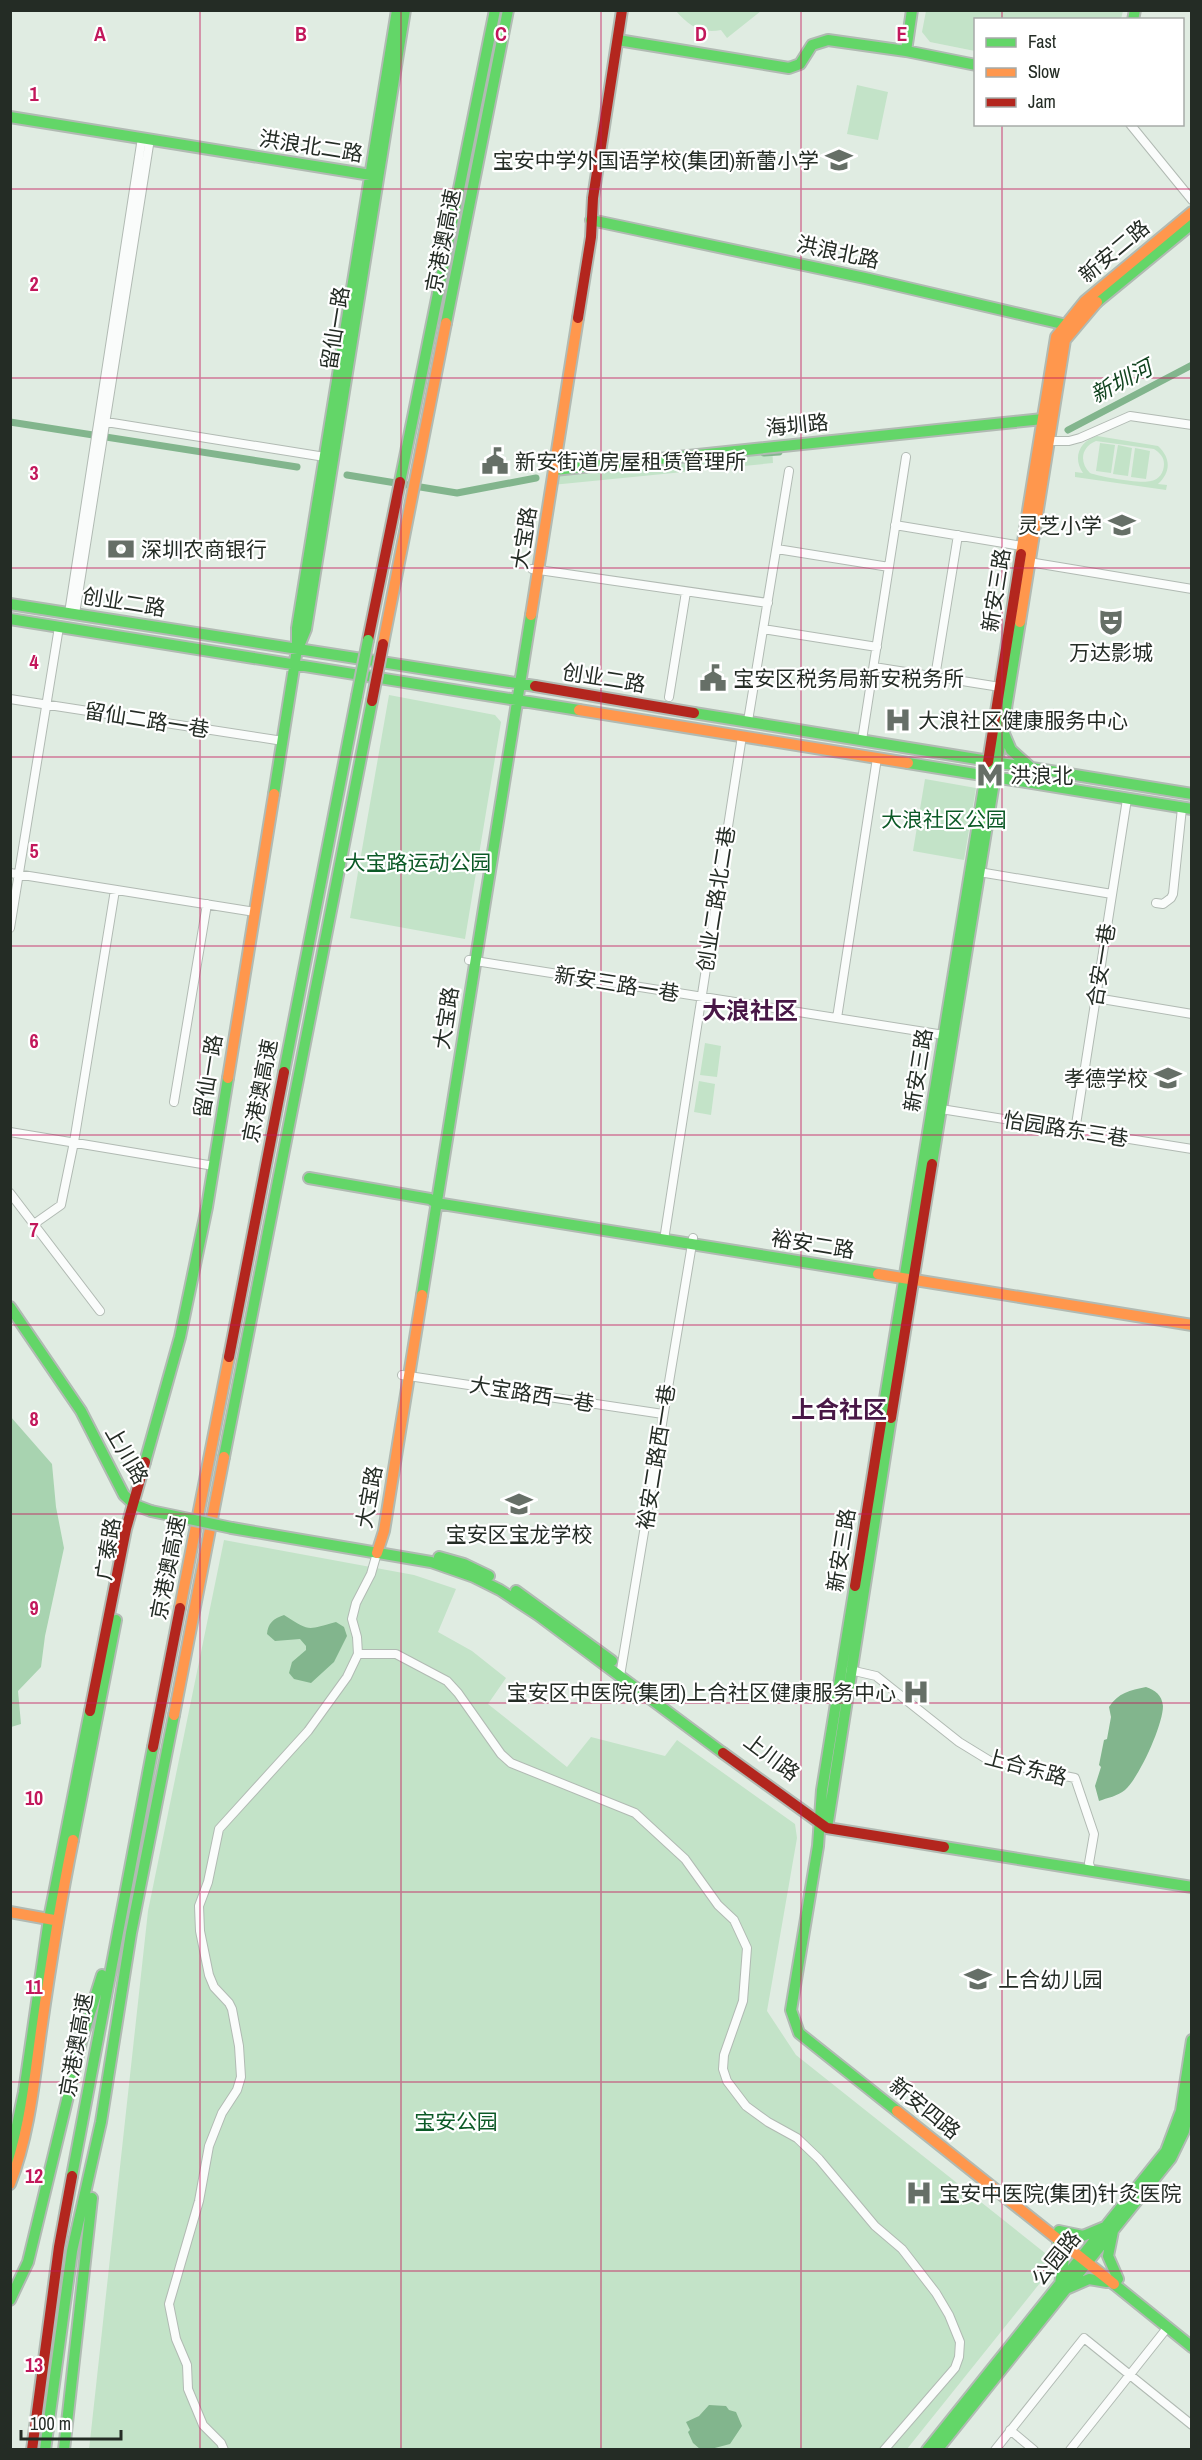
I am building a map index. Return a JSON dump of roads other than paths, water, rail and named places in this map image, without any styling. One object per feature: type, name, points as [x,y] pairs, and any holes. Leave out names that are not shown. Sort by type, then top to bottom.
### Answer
[{"type":"main road","name":"留仙一路","points":[[297,649],[306,629],[397,10]]},
{"type":"main road","name":"留仙一路","points":[[135,1504],[180,1337],[214,1166],[295,665],[297,628],[366,202],[405,10]]},
{"type":"main road","name":"京港澳高速","points":[[32,2450],[59,2247],[118,1928],[399,476],[495,10]]},
{"type":"main road","name":"京港澳高速","points":[[45,2450],[72,2251],[101,2122],[131,1933],[508,10]]},
{"type":"main road","name":"大宝路","points":[[535,570],[554,470],[591,237],[591,220],[622,10]]},
{"type":"main road","points":[[906,51],[912,10]]},
{"type":"main road","points":[[618,40],[789,68],[800,64],[812,45],[822,40],[906,51],[974,65]]},
{"type":"main road","name":"洪浪北二路","points":[[10,117],[346,176],[372,178]]},
{"type":"main road","name":"洪浪北二路","points":[[10,123],[372,178]]},
{"type":"main road","points":[[346,176],[360,183],[366,202]]},
{"type":"main road","name":"新安二路","points":[[1071,326],[1085,301],[1191,212]]},
{"type":"main road","name":"大宝路","points":[[377,1553],[384,1531],[405,1375],[515,699],[585,235],[591,220]]},
{"type":"main road","name":"洪浪北路","points":[[591,220],[865,278],[1071,326]]},
{"type":"main road","name":"新安二路","points":[[1071,326],[1191,224]]},
{"type":"main road","name":"新安三路","points":[[998,728],[1000,687],[1056,337],[1071,326]]},
{"type":"main road","name":"新安三路","points":[[824,1823],[856,1672],[944,1035],[1029,561],[1065,340],[1071,326]]},
{"type":"main road","name":"海圳路","points":[[554,470],[1043,419]]},
{"type":"main road","name":"创业二路","points":[[10,604],[1191,794]]},
{"type":"main road","name":"创业二路","points":[[10,619],[1187,809]]},
{"type":"main road","points":[[959,756],[980,748],[998,728],[1011,750],[1030,768]]},
{"type":"main road","points":[[959,771],[971,780],[985,803],[1005,789],[1028,783]]},
{"type":"main road","name":"新安三路","points":[[824,1823],[822,1790],[909,1276],[941,1109],[979,872],[985,803]]},
{"type":"main road","name":"裕安二路","points":[[309,1178],[909,1276],[1191,1325]]},
{"type":"main road","name":"裕安二路","points":[[909,1276],[1191,1318]]},
{"type":"main road","name":"上川路","points":[[10,1307],[81,1411],[124,1495],[135,1504],[151,1511],[232,1528],[431,1562],[457,1570],[498,1588],[621,1672],[824,1823],[1090,1867],[1191,1887]]},
{"type":"main road","name":"广泰路","points":[[10,2159],[24,2092],[53,1920],[133,1531],[135,1504]]},
{"type":"main road","name":"新安四路","points":[[824,1823],[818,1846],[791,2010],[799,2033],[1116,2282],[1191,2338]]},
{"type":"main road","name":"上川路","points":[[1090,1867],[1191,1879]]},
{"type":"main road","points":[[10,1912],[53,1920]]},
{"type":"main road","name":"广泰路","points":[[10,2184],[17,2166],[32,2093],[53,1920]]},
{"type":"main road","points":[[10,2300],[28,2262],[81,2042],[118,1928]]},
{"type":"main road","name":"公园路","points":[[1110,2228],[1175,2135],[1191,2040]]},
{"type":"main road","name":"公园路","points":[[937,2450],[1086,2258],[1175,2151],[1184,2131],[1191,2089]]},
{"type":"main road","points":[[64,2450],[101,2122]]},
{"type":"main road","points":[[1110,2228],[1108,2256],[1116,2282],[1089,2279],[1063,2287],[1065,2259],[1056,2234],[1083,2236],[1110,2228]]},
{"type":"main road","name":"新安四路","points":[[1116,2282],[1191,2348]]},
{"type":"main road","name":"公园路","points":[[927,2450],[1063,2287]]},
{"type":"street","points":[[1132,126],[1191,200]]},
{"type":"street","points":[[72,613],[145,142]]},
{"type":"street","points":[[1048,441],[1069,441],[1080,438],[1130,416],[1191,425]]},
{"type":"street","points":[[102,421],[324,457]]},
{"type":"street","points":[[862,740],[906,457]]},
{"type":"street","points":[[748,721],[789,471]]},
{"type":"street","points":[[895,525],[1022,546]]},
{"type":"street","points":[[935,677],[958,536]]},
{"type":"street","points":[[777,549],[889,567]]},
{"type":"street","points":[[1029,561],[1191,589]]},
{"type":"street","points":[[535,570],[768,603]]},
{"type":"street","points":[[669,697],[686,592]]},
{"type":"street","points":[[10,928],[15,874],[59,627]]},
{"type":"street","points":[[763,629],[877,647]]},
{"type":"street","points":[[873,667],[1000,687]]},
{"type":"street","name":"留仙二路一巷","points":[[10,699],[283,741]]},
{"type":"street","name":"创业二路北二巷","points":[[664,1237],[742,736]]},
{"type":"street","points":[[837,1018],[877,758]]},
{"type":"street","name":"合安一巷","points":[[1075,1131],[1127,799]]},
{"type":"street","points":[[1156,903],[1163,904],[1173,894],[1187,809]]},
{"type":"street","points":[[979,872],[1112,894]]},
{"type":"street","points":[[15,874],[255,912]]},
{"type":"street","points":[[34,1224],[61,1205],[74,1142],[115,890]]},
{"type":"street","points":[[174,1102],[207,904]]},
{"type":"street","name":"新安三路一巷","points":[[472,961],[944,1035]]},
{"type":"street","points":[[1096,998],[1191,1014]]},
{"type":"street","name":"怡园路东三巷","points":[[941,1109],[1191,1149]]},
{"type":"street","points":[[10,1132],[214,1166]]},
{"type":"street","points":[[10,1193],[100,1311]]},
{"type":"street","name":"裕安二路西一巷","points":[[621,1672],[693,1241]]},
{"type":"street","name":"大宝路西一巷","points":[[405,1375],[663,1414]]},
{"type":"street","points":[[224,2450],[221,2443],[203,2425],[188,2389],[187,2365],[176,2339],[169,2304],[199,2201],[209,2146],[222,2113],[237,2090],[241,2077],[239,2046],[232,2009],[214,1987],[209,1975],[200,1931],[199,1906],[208,1882],[219,1829],[308,1731],[338,1692],[358,1654],[357,1637],[352,1619],[356,1603],[371,1574],[377,1553]]},
{"type":"street","points":[[358,1654],[396,1654],[434,1673],[447,1681],[458,1693],[501,1754],[511,1763],[636,1813],[686,1859],[718,1905],[734,1920],[747,1948],[742,2001],[724,2055],[723,2069],[727,2081],[746,2106],[804,2145],[819,2159],[875,2226],[902,2249],[936,2293],[949,2315],[960,2342],[959,2358],[955,2368],[884,2450]]},
{"type":"street","name":"上合东路","points":[[856,1672],[872,1676],[890,1686],[959,1742],[990,1761],[1075,1778],[1094,1834],[1090,1867]]},
{"type":"street","points":[[1070,2450],[1167,2328]]},
{"type":"street","points":[[995,2450],[1084,2338],[1191,2425]]},
{"type":"street","points":[[1010,2430],[1034,2450]]},
{"type":"waterway","name":"新圳河","points":[[1068,430],[1192,365]]},
{"type":"waterway","points":[[10,422],[297,467]]},
{"type":"waterway","points":[[764,453],[779,452]]},
{"type":"waterway","points":[[347,475],[457,493],[536,478]]},
{"type":"place","name":"宝安中学外国语学校(集团)新蕾小学","points":[[839,160]]},
{"type":"place","name":"新安街道房屋租赁管理所","points":[[495,461]]},
{"type":"place","name":"灵芝小学","points":[[1122,525]]},
{"type":"place","name":"深圳农商银行","points":[[121,549]]},
{"type":"place","name":"万达影城","points":[[1111,622]]},
{"type":"place","name":"宝安区税务局新安税务所","points":[[713,678]]},
{"type":"place","name":"大浪社区健康服务中心","points":[[898,720]]},
{"type":"place","name":"洪浪北","points":[[990,775]]},
{"type":"place","name":"孝德学校","points":[[1168,1078]]},
{"type":"place","name":"宝安区宝龙学校","points":[[519,1504]]},
{"type":"place","name":"宝安区中医院(集团)上合社区健康服务中心","points":[[916,1692]]},
{"type":"place","name":"上合幼儿园","points":[[978,1979]]},
{"type":"place","name":"宝安中医院(集团)针灸医院","points":[[919,2193]]},
{"type":"district","name":"大浪社区","points":[[750,1010]]},
{"type":"district","name":"上合社区","points":[[839,1409]]},
{"type":"park label","name":"大浪社区公园","points":[[944,819]]},
{"type":"park label","name":"大宝路运动公园","points":[[418,862]]},
{"type":"park label","name":"宝安公园","points":[[456,2121]]}]
